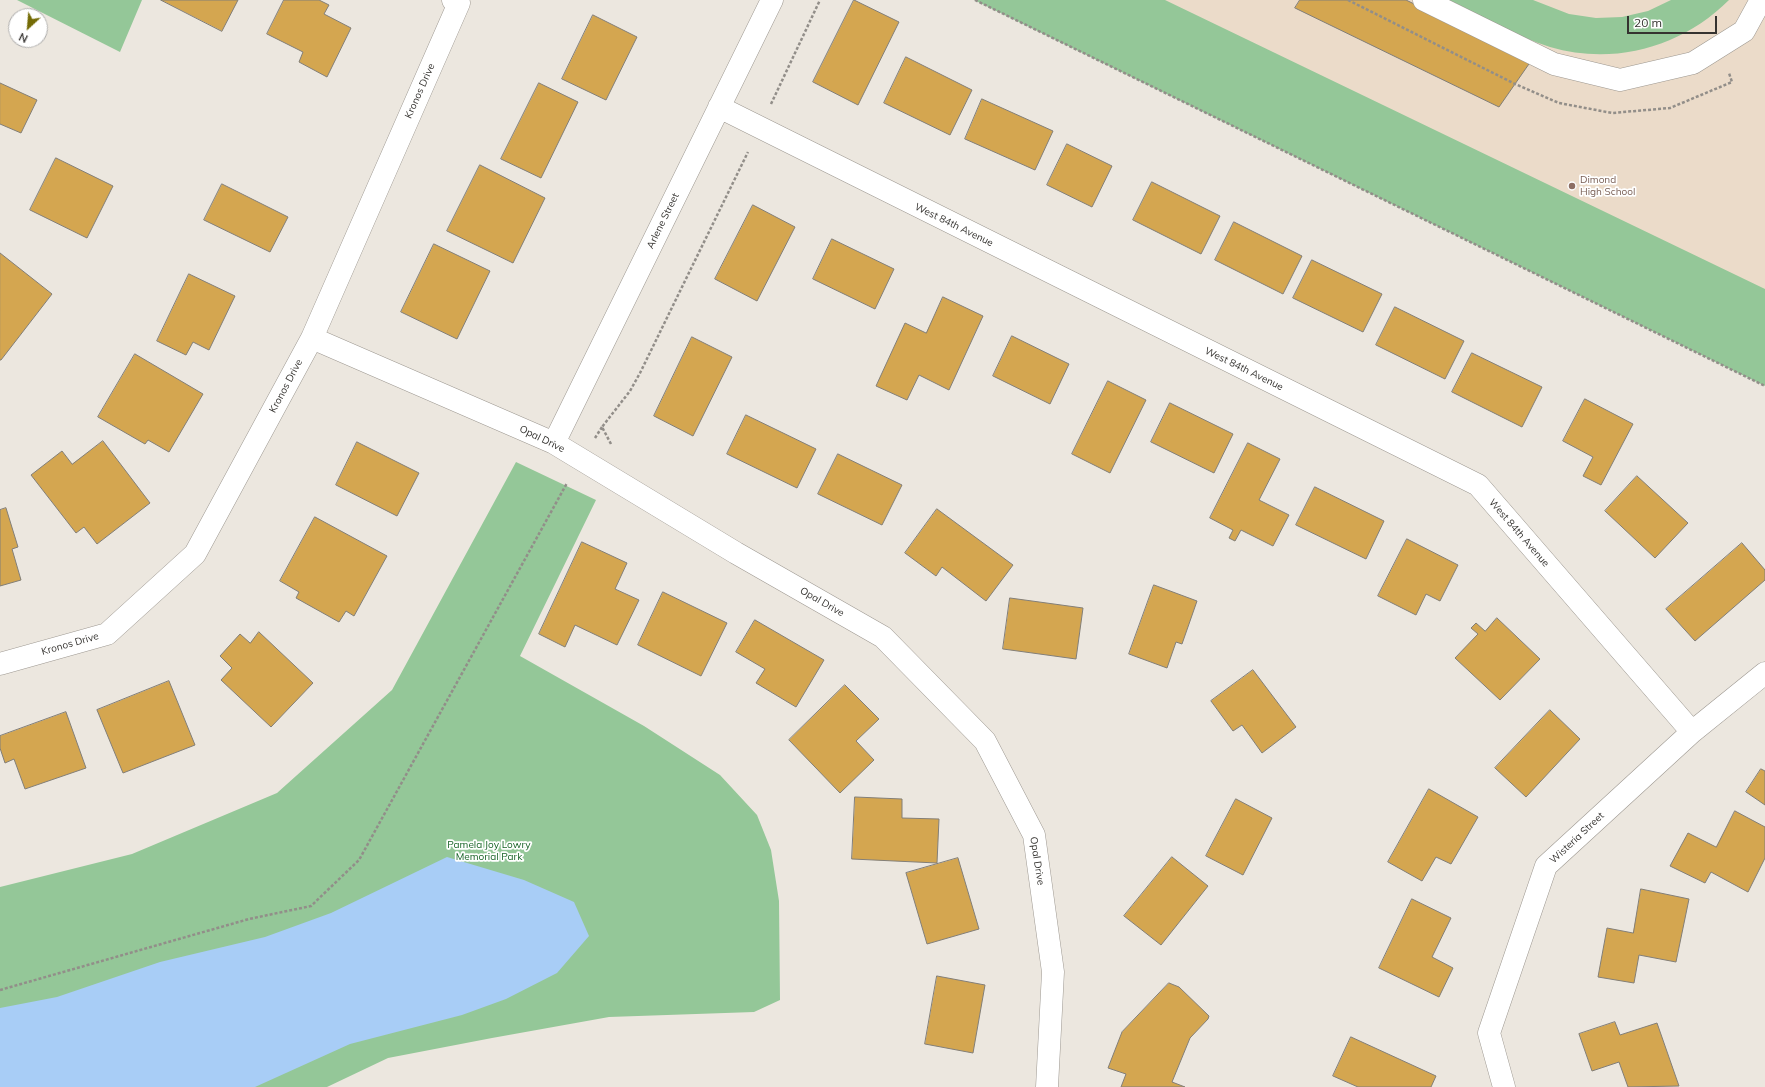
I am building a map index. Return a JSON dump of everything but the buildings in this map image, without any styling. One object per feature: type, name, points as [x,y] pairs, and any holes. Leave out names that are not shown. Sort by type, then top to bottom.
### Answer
[{"type":"street","name":"Arlene Street","points":[[554,443],[772,0]]},
{"type":"street","points":[[1424,0],[1554,64],[1620,80],[1693,63],[1744,32],[1761,0]]},
{"type":"street","name":"Kronos Drive","points":[[0,664],[107,634],[194,554],[312,338],[456,1]]},
{"type":"street","name":"West 84th Avenue","points":[[718,108],[1478,485],[1692,732]]},
{"type":"street","name":"Opal Drive","points":[[312,338],[554,443],[736,553],[883,637],[984,741],[1034,834],[1053,972],[1047,1087]]},
{"type":"street","name":"Wisteria Street","points":[[1504,1087],[1489,1033],[1546,866],[1692,732],[1765,673]]},
{"type":"path","points":[[611,444],[602,428],[630,391],[640,373],[760,128],[820,0]]},
{"type":"path","points":[[975,0],[1765,386]]},
{"type":"path","points":[[0,990],[249,919],[311,906],[359,860],[566,484]]},
{"type":"shaded area","name":"Dimond High School","points":[[994,0],[1765,0],[1765,372]]},
{"type":"green space","points":[[17,0],[142,0],[120,52],[48,16],[48,8],[33,8]]},
{"type":"green space","points":[[974,0],[1165,0],[1765,289],[1765,386]]},
{"type":"green space","points":[[1448,0],[1533,0],[1569,14],[1596,18],[1622,17],[1648,11],[1671,0],[1729,0],[1690,30],[1669,41],[1622,53],[1598,54],[1574,52],[1550,47],[1511,32]]},
{"type":"green space","name":"Pamela Joy Lowry Memorial Park","points":[[516,462],[596,500],[520,656],[644,726],[720,775],[757,815],[771,850],[779,901],[780,1000],[754,1012],[609,1017],[492,1038],[388,1058],[327,1087],[0,1087],[0,887],[132,854],[277,793],[392,690]]},
{"type":"water","points":[[447,857],[524,880],[574,902],[589,936],[557,973],[506,999],[462,1015],[350,1044],[255,1087],[0,1087],[0,1008],[57,997],[160,962],[265,937],[331,913]]},
{"type":"place","name":"Dimond High School","points":[[1572,186]]}]
